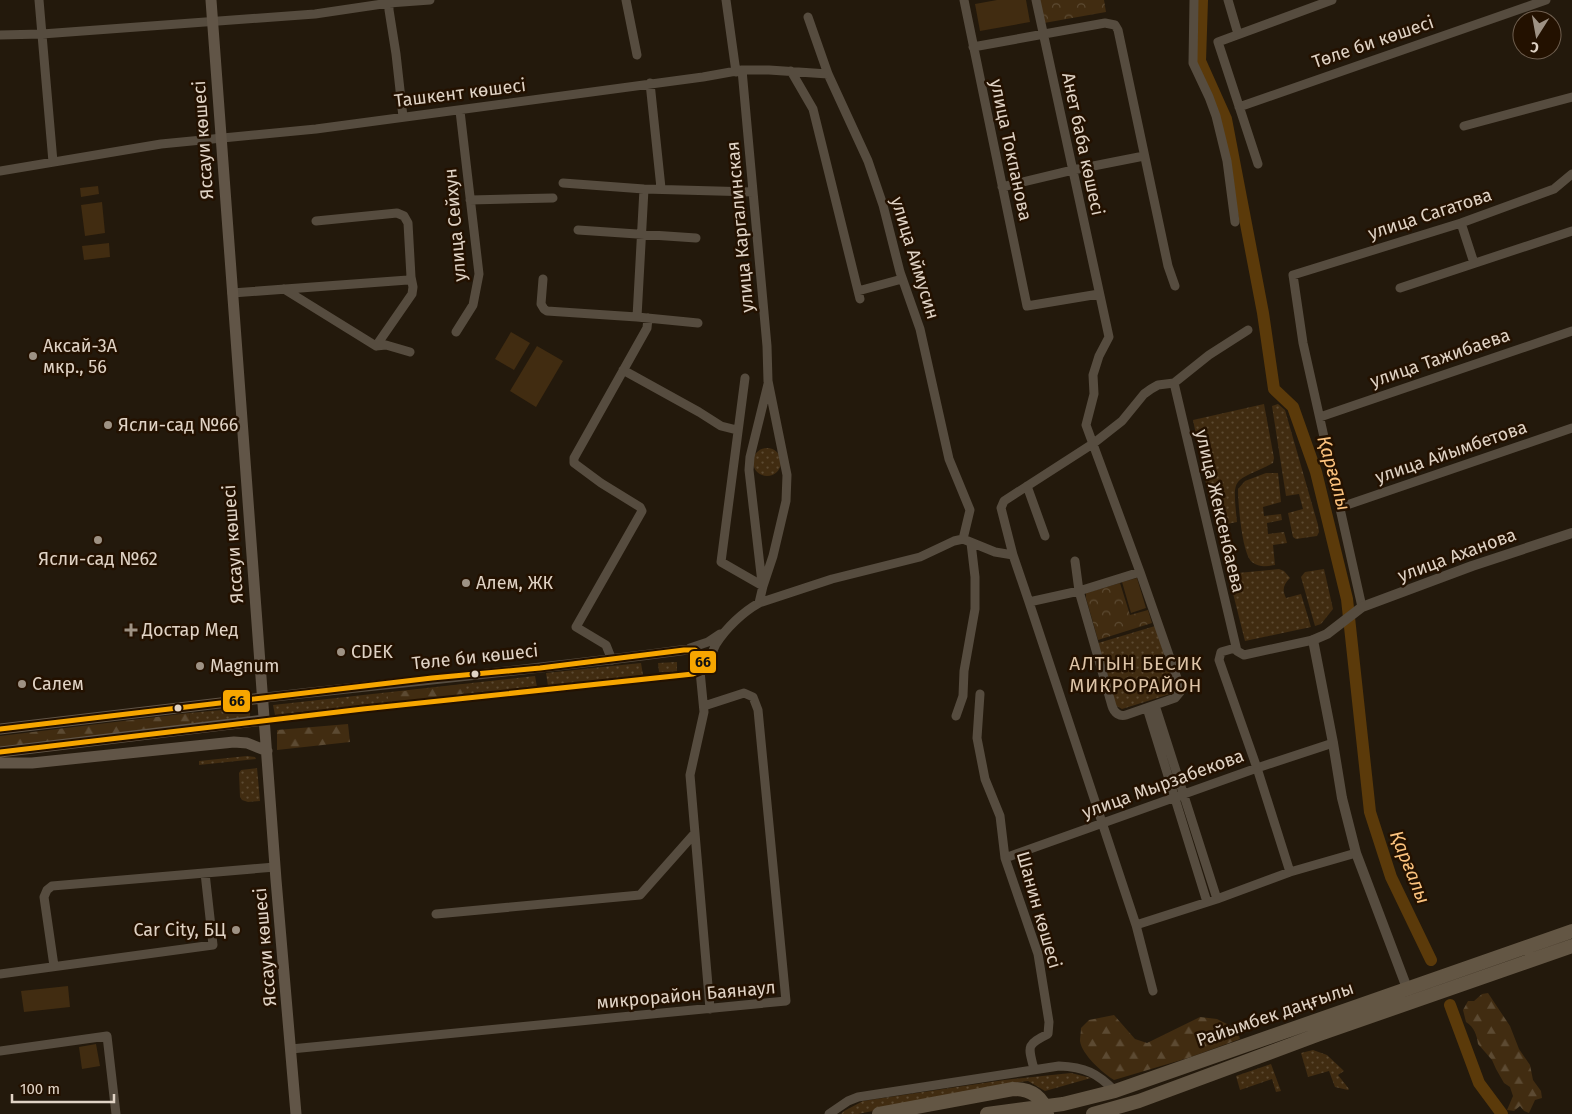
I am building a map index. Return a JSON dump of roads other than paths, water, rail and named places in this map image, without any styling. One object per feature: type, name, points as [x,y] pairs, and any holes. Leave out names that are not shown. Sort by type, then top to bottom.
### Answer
[{"type":"highway","name":"Райымбек даңғылы","points":[[987,1114],[1063,1104],[1115,1091],[1572,931]]},
{"type":"highway","name":"Райымбек даңғылы","points":[[1098,1114],[1123,1110],[1326,1032],[1572,946]]},
{"type":"highway","points":[[880,1114],[1013,1089],[1029,1091],[1037,1096],[1047,1114]]},
{"type":"main road","name":"Яссауи көшесі","points":[[211,0],[262,698],[296,1114]]},
{"type":"main road","name":"Төле би көшесі","points":[[0,729],[262,698]]},
{"type":"main road","points":[[0,752],[264,720]]},
{"type":"main road","points":[[0,764],[32,763],[234,742],[267,750]]},
{"type":"street","points":[[39,0],[53,162]]},
{"type":"street","points":[[0,35],[42,34],[315,14],[389,2],[430,0]]},
{"type":"street","points":[[626,0],[636,55]]},
{"type":"street","name":"улица Каргалинская","points":[[726,0],[739,71],[753,192],[767,346],[768,381]]},
{"type":"street","name":"улица Токпанова","points":[[964,0],[1027,306],[1100,294]]},
{"type":"street","name":"Анет баба көшесі","points":[[1036,0],[1109,338],[1093,376],[1094,394],[1086,424],[1180,689],[1177,696],[1124,716],[1118,714],[1113,709],[1079,591]]},
{"type":"street","points":[[1194,0],[1193,63],[1216,116],[1227,161],[1235,222]]},
{"type":"street","points":[[1228,0],[1238,34]]},
{"type":"street","points":[[1258,164],[1218,42],[1332,0]]},
{"type":"street","name":"Төле би көшесі","points":[[1239,107],[1546,0]]},
{"type":"street","points":[[389,2],[403,117]]},
{"type":"street","name":"улица Аймусин","points":[[808,17],[828,74],[868,161],[883,205],[902,279],[920,329],[949,459],[970,510],[967,541],[974,578],[975,609],[964,671],[964,696],[956,716]]},
{"type":"street","points":[[973,47],[1043,33],[1109,23],[1115,25],[1118,30],[1168,266],[1175,286]]},
{"type":"street","name":"Ташкент көшесі","points":[[0,171],[161,144],[316,129],[460,111],[739,71],[791,71],[828,74]]},
{"type":"street","points":[[791,71],[813,109],[859,295],[902,279]]},
{"type":"street","points":[[650,83],[661,188]]},
{"type":"street","points":[[1464,126],[1572,98]]},
{"type":"street","name":"улица Сейхун","points":[[456,332],[473,305],[478,284],[478,263],[460,111]]},
{"type":"street","points":[[1002,187],[1144,156]]},
{"type":"street","name":"улица Сагатова","points":[[1320,417],[1303,343],[1293,275],[1461,223],[1554,189],[1572,174]]},
{"type":"street","points":[[563,183],[644,189],[753,192]]},
{"type":"street","points":[[636,316],[644,189]]},
{"type":"street","points":[[470,200],[553,198]]},
{"type":"street","points":[[316,221],[397,213],[404,216],[408,223],[412,294],[376,346]]},
{"type":"street","points":[[1461,223],[1474,263]]},
{"type":"street","points":[[578,230],[696,238]]},
{"type":"street","points":[[1400,288],[1572,230]]},
{"type":"street","points":[[232,293],[408,280],[411,277]]},
{"type":"street","points":[[542,279],[541,304],[546,311],[636,316],[698,323]]},
{"type":"street","points":[[283,289],[376,346],[386,345],[410,352]]},
{"type":"street","points":[[612,660],[606,645],[576,627],[642,511],[640,507],[574,463],[574,458],[647,328],[648,318]]},
{"type":"street","points":[[1154,991],[1136,925],[1032,601],[1013,555],[1001,508],[1004,501],[1094,443],[1122,421],[1144,394],[1158,385],[1174,383],[1209,355],[1248,330]]},
{"type":"street","name":"улица Тажибаева","points":[[1320,417],[1572,331]]},
{"type":"street","points":[[623,370],[700,412],[721,426],[737,430]]},
{"type":"street","points":[[744,378],[721,562],[762,586]]},
{"type":"street","points":[[762,586],[749,470],[750,457],[768,381]]},
{"type":"street","points":[[759,603],[762,586],[773,556],[786,501],[787,475],[768,381]]},
{"type":"street","name":"улица Жексенбаева","points":[[1174,383],[1235,648]]},
{"type":"street","points":[[1290,872],[1257,768],[1219,660],[1221,652],[1235,648],[1238,653],[1244,655],[1313,640],[1327,634],[1359,610],[1340,507],[1320,417]]},
{"type":"street","name":"улица Айымбетова","points":[[1340,507],[1572,428]]},
{"type":"street","points":[[1027,486],[1045,536]]},
{"type":"street","name":"улица Аханова","points":[[1359,610],[1472,566],[1572,533]]},
{"type":"street","points":[[684,650],[708,642],[759,603],[832,578],[920,557],[954,541],[967,541],[995,552],[1013,555]]},
{"type":"street","points":[[1075,561],[1079,591]]},
{"type":"street","points":[[1032,601],[1079,591],[1138,573]]},
{"type":"street","points":[[700,671],[705,666],[718,642],[732,625]]},
{"type":"street","points":[[1313,640],[1334,742],[1342,798],[1356,853],[1407,988]]},
{"type":"street","points":[[684,650],[695,650],[703,657],[700,671],[704,706],[690,776],[710,1009]]},
{"type":"street","name":"Төле би көшесі","points":[[262,698],[612,660],[684,650]]},
{"type":"street","name":"микрорайон Баянаул","points":[[291,1049],[786,1001],[758,710],[753,697],[744,693],[704,706]]},
{"type":"street","name":"Шанин көшесі","points":[[980,694],[977,738],[984,779],[1000,816],[1005,858],[1038,954],[1049,1022],[1048,1034],[1030,1045],[1034,1069]]},
{"type":"street","points":[[1151,706],[1212,901]]},
{"type":"street","name":"улица Мырзабекова","points":[[1005,858],[1334,742]]},
{"type":"street","points":[[436,914],[640,895],[695,833]]},
{"type":"street","points":[[1136,925],[1212,901],[1290,872],[1356,853]]},
{"type":"street","points":[[54,966],[44,897],[47,890],[52,886],[275,867]]},
{"type":"street","points":[[0,974],[213,945],[204,873]]},
{"type":"street","points":[[0,1051],[108,1036],[116,1114]]},
{"type":"street","points":[[829,1114],[848,1101],[858,1097],[1059,1066],[1076,1066],[1093,1073],[1115,1091]]},
{"type":"waterway","name":"Қарғалы","points":[[1202,0],[1200,61],[1226,119],[1263,313],[1274,389],[1293,407],[1316,472],[1347,599],[1370,812],[1391,877],[1431,960]]},
{"type":"waterway","name":"Қарғалы","points":[[1450,1005],[1479,1083],[1502,1114]]},
{"type":"place","name":"Аксай-3А мкр., 56","points":[[33,356]]},
{"type":"place","name":"Ясли-сад №66","points":[[108,425]]},
{"type":"place","name":"Ясли-сад №62","points":[[98,540]]},
{"type":"place","name":"Алем, ЖК","points":[[466,583]]},
{"type":"place","name":"Достар Мед","points":[[131,630]]},
{"type":"place","name":"CDEK","points":[[341,652]]},
{"type":"place","name":"Magnum","points":[[200,666]]},
{"type":"place","name":"Салем","points":[[22,684]]},
{"type":"place","name":"Car City, БЦ","points":[[236,930]]},
{"type":"district","name":"АЛТЫН БЕСИК МИКРОРАЙОН","points":[[1136,674]]}]
